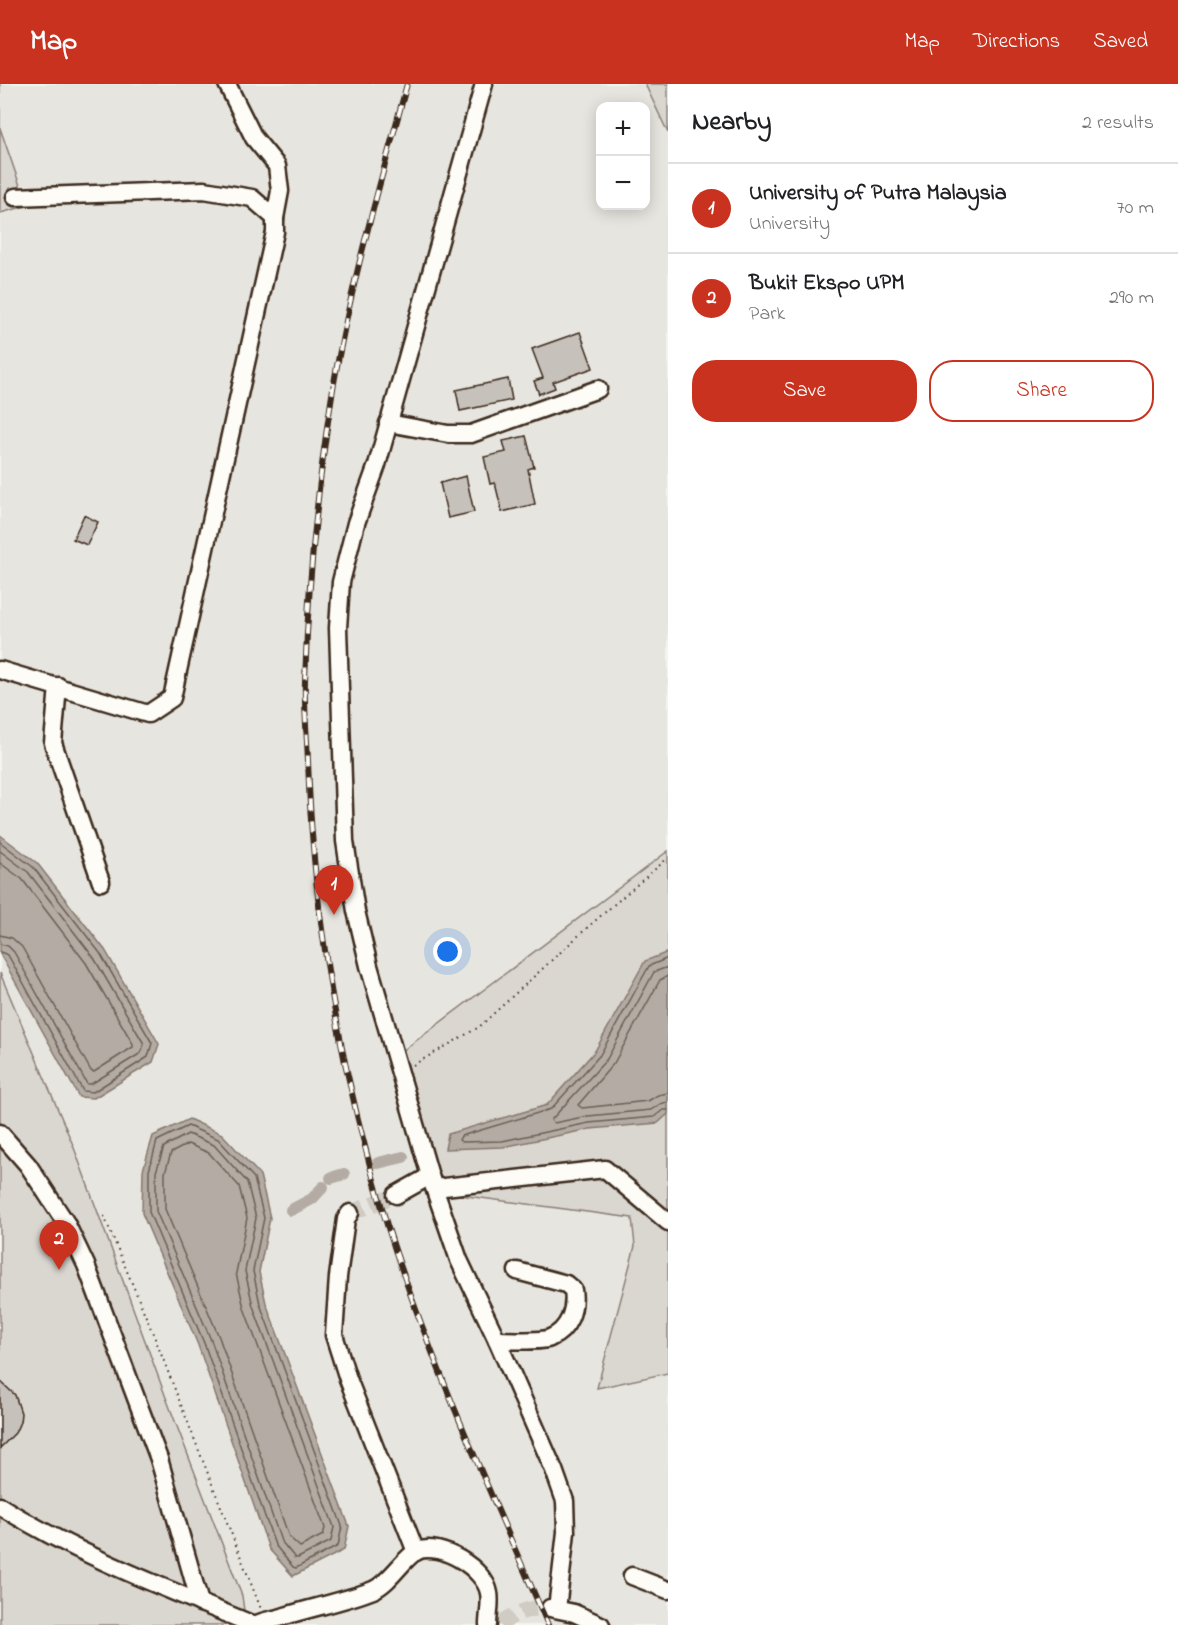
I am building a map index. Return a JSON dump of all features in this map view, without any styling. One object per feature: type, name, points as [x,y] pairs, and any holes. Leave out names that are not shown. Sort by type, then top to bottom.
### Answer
[{"type":"street","points":[[0,670],[148,714],[172,698],[275,225],[280,190],[277,166],[254,138],[227,84]]},
{"type":"street","points":[[484,84],[376,465],[356,523],[341,582],[338,628],[345,841],[356,911],[433,1182],[459,1260],[497,1340],[554,1470],[565,1501],[566,1532],[553,1608],[574,1613],[601,1625]]},
{"type":"street","points":[[15,197],[204,190],[252,198],[275,225]]},
{"type":"street","points":[[388,423],[448,434],[471,434],[598,389]]},
{"type":"street","points":[[58,686],[53,743],[101,882]]},
{"type":"street","points":[[0,1133],[28,1165],[66,1223],[86,1265],[159,1460],[200,1603]]},
{"type":"street","points":[[396,1195],[433,1182],[605,1169],[668,1222]]},
{"type":"street","points":[[350,1213],[346,1219],[338,1277],[334,1335],[348,1379],[416,1552]]},
{"type":"street","points":[[497,1340],[549,1339],[567,1325],[575,1302],[573,1290],[566,1284],[517,1271]]},
{"type":"street","points":[[0,1506],[33,1527],[141,1578],[200,1603],[258,1623],[375,1590],[396,1573],[416,1552],[432,1548],[458,1557],[482,1577],[489,1593],[488,1625]]},
{"type":"street","points":[[632,1576],[668,1590]]},
{"type":"path","points":[[400,1072],[480,1027],[589,926],[668,858]]},
{"type":"path","points":[[104,1216],[154,1336],[258,1623]]},
{"type":"shaded area","points":[[0,84],[668,84],[668,1625],[0,1625]]},
{"type":"shaded area","points":[[645,84],[668,84],[668,133]]},
{"type":"shaded area","points":[[0,128],[27,206],[0,213]]},
{"type":"shaded area","points":[[668,851],[668,1373],[597,1388],[635,1246],[632,1218],[444,1193],[397,1055]]},
{"type":"shaded area","points":[[0,973],[73,1145],[242,1596],[246,1625],[0,1625]]},
{"type":"water","points":[[0,835],[37,863],[105,950],[159,1044],[153,1062],[94,1098],[79,1097],[0,954]]},
{"type":"water","points":[[668,952],[668,1114],[658,1123],[590,1129],[503,1147],[445,1149],[448,1134],[547,1105],[595,1051],[645,961]]},
{"type":"water","points":[[189,1119],[222,1134],[260,1175],[270,1218],[259,1272],[266,1303],[349,1526],[344,1550],[293,1576],[269,1549],[198,1345],[142,1213],[143,1170],[153,1136]]},
{"type":"building","points":[[580,332],[593,368],[553,382],[555,388],[539,394],[534,381],[543,378],[532,349]]},
{"type":"building","points":[[508,379],[512,400],[460,411],[456,390]]},
{"type":"building","points":[[526,436],[534,467],[528,469],[535,504],[502,512],[495,483],[490,484],[484,457],[506,452],[503,441]]},
{"type":"building","points":[[466,476],[474,512],[448,518],[440,483]]},
{"type":"building","points":[[84,515],[98,522],[87,545],[73,539]]},
{"type":"building","points":[[0,1381],[15,1395],[21,1413],[15,1433],[0,1448]]},
{"type":"waterway","points":[[378,1163],[403,1157]]},
{"type":"waterway","points":[[331,1178],[344,1174]]},
{"type":"waterway","points":[[291,1210],[312,1199],[323,1187]]},
{"type":"tunnel","points":[[350,1213],[396,1195]]},
{"type":"tunnel","points":[[500,1625],[523,1611],[550,1608]]},
{"type":"railway","points":[[407,84],[365,239],[347,317],[332,395],[318,502],[308,609],[305,691],[316,878],[323,937],[343,1053],[387,1225],[442,1377],[548,1625]]},
{"type":"place","name":"University of Putra Malaysia","points":[[334,915]]},
{"type":"place","name":"Bukit Ekspo UPM","points":[[59,1270]]}]
